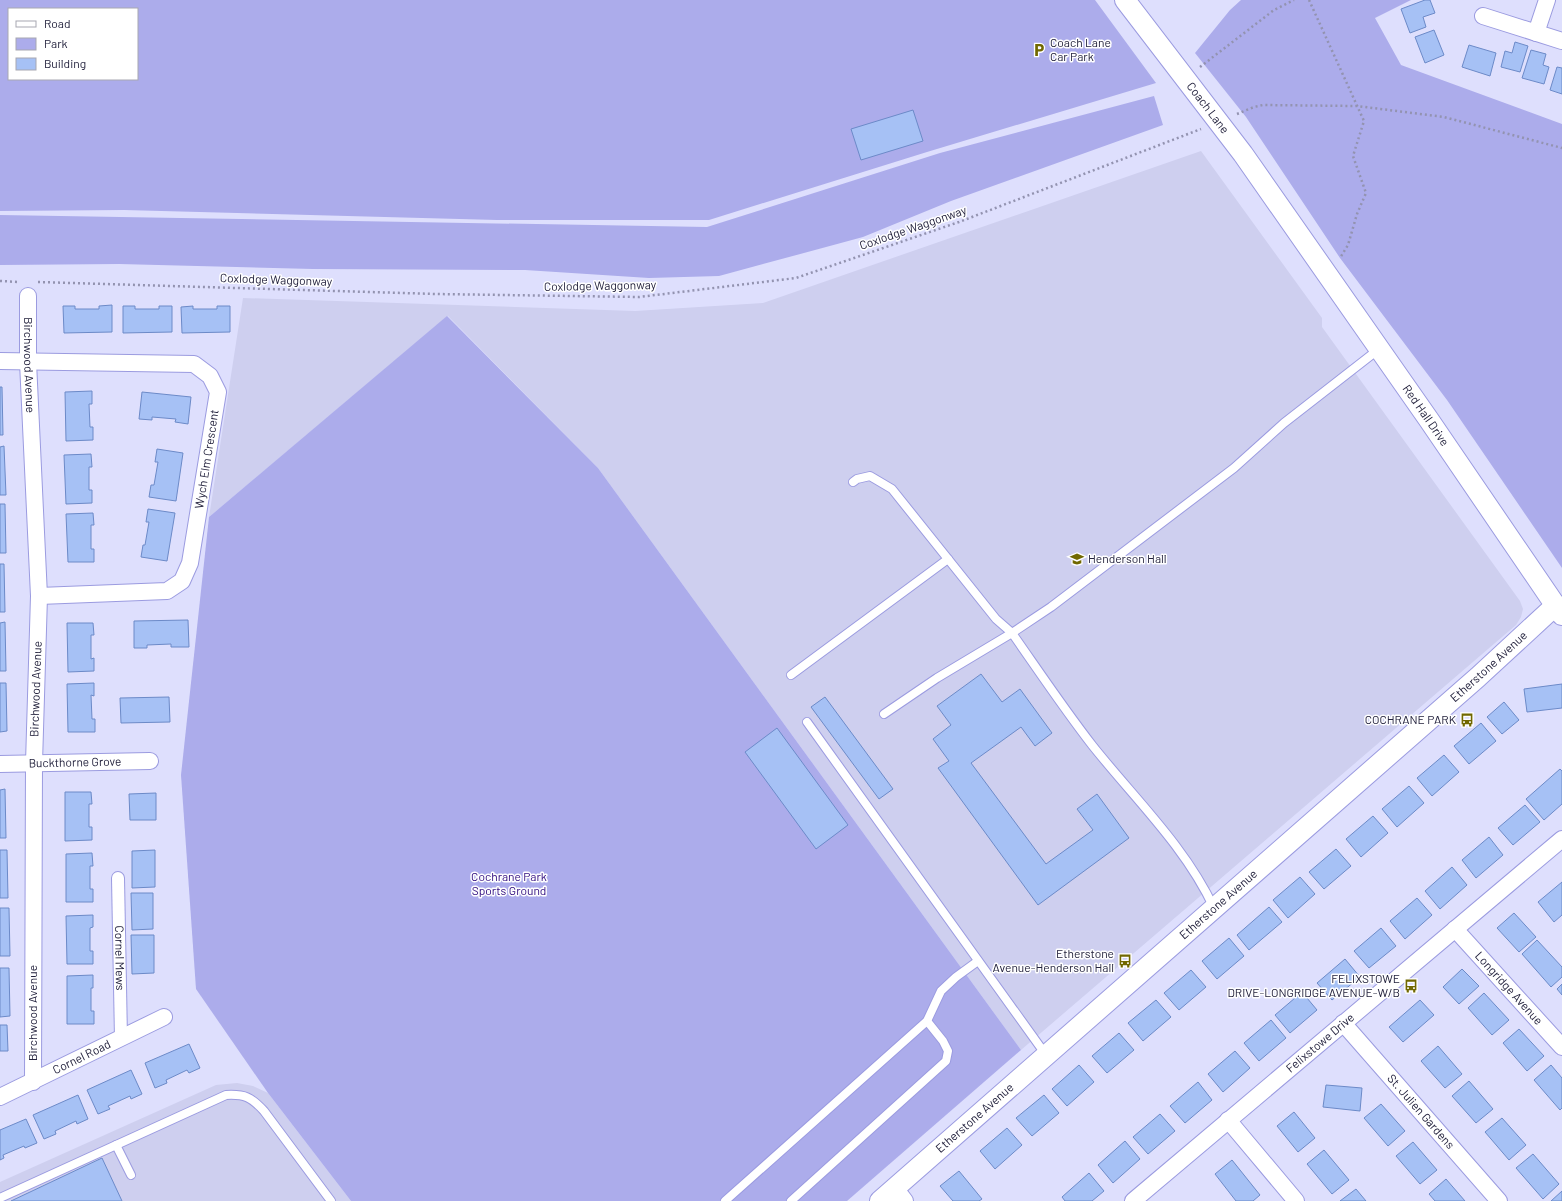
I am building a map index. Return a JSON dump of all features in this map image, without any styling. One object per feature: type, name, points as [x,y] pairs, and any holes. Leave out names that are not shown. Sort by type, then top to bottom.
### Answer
[{"type":"street","name":"Coach Lane","points":[[1125,0],[1243,154],[1287,218]]},
{"type":"street","points":[[1536,33],[1547,0]]},
{"type":"street","points":[[1483,16],[1562,41]]},
{"type":"street","name":"Red Hall Drive","points":[[1287,218],[1326,271],[1559,610]]},
{"type":"street","name":"Birchwood Avenue","points":[[32,289],[28,362],[39,596],[34,763],[33,1082]]},
{"type":"street","name":"Wych Elm Crescent","points":[[0,361],[194,364],[210,376],[218,392],[190,563],[182,581],[167,591],[39,596]]},
{"type":"street","name":"Etherstone Avenue","points":[[880,1201],[900,1194],[1046,1055],[1478,677],[1559,610]]},
{"type":"street","name":"Buckthorne Grove","points":[[0,764],[150,762]]},
{"type":"street","name":"Felixstowe Drive","points":[[1133,1201],[1562,839]]},
{"type":"street","name":"Cornel Mews","points":[[118,878],[121,1039]]},
{"type":"street","name":"Longridge Avenue","points":[[1455,929],[1562,1047]]},
{"type":"street","name":"Cornel Road","points":[[0,1097],[164,1017]]},
{"type":"street","name":"St. Julien Gardens","points":[[1343,1023],[1499,1201]]},
{"type":"street","points":[[1228,1120],[1296,1201]]},
{"type":"lane","points":[[884,714],[937,678],[1012,634],[1051,607],[1234,468],[1284,423],[1379,349]]},
{"type":"lane","points":[[853,482],[857,479],[870,476],[892,489],[996,619],[1012,634],[1092,744],[1170,838],[1203,886],[1214,908]]},
{"type":"lane","points":[[791,675],[948,559]]},
{"type":"lane","points":[[807,722],[1046,1055]]},
{"type":"lane","points":[[725,1201],[926,1021],[941,991],[956,977],[978,961]]},
{"type":"lane","points":[[791,1201],[946,1061],[948,1051],[943,1040],[926,1021]]},
{"type":"lane","points":[[0,1198],[226,1095],[241,1094],[254,1100],[264,1111],[331,1201]]},
{"type":"lane","points":[[116,1145],[131,1175]]},
{"type":"path","points":[[1185,78],[1274,10],[1294,0]]},
{"type":"path","points":[[1309,0],[1364,121],[1353,156],[1366,193],[1357,214],[1348,245],[1340,258],[1326,271]]},
{"type":"path","name":"Coxlodge Waggonway","points":[[32,289],[639,296],[796,278],[958,222],[1219,122],[1254,107],[1263,105],[1357,106],[1444,118],[1562,148]]},
{"type":"path","points":[[0,281],[21,282]]},
{"type":"shaded area","name":"Henderson Hall","points":[[1201,151],[1322,318],[1322,327],[1520,601],[1523,609],[1521,617],[1516,625],[1021,1050],[598,468],[448,316],[209,517],[243,298],[635,311],[763,303]]},
{"type":"shaded area","points":[[237,1083],[253,1086],[268,1093],[351,1201],[0,1201],[0,1182],[216,1085]]},
{"type":"green space","points":[[0,0],[1095,0],[1156,83],[709,220],[497,220],[124,210],[0,211]]},
{"type":"green space","points":[[1241,0],[1411,0],[1375,18],[1401,65],[1562,124],[1562,568],[1447,400],[1340,258],[1246,117],[1195,53],[1230,10]]},
{"type":"green space","points":[[1154,96],[1163,125],[951,201],[863,237],[719,276],[649,278],[525,270],[313,269],[119,264],[0,265],[0,215],[707,227],[940,153]]},
{"type":"green space","name":"Cochrane Park Sports Ground","points":[[447,316],[598,468],[1021,1050],[847,1201],[351,1201],[268,1093],[196,989],[181,775],[209,517]]},
{"type":"building","points":[[1425,0],[1430,0],[1435,13],[1423,17],[1426,27],[1410,33],[1401,9]]},
{"type":"building","points":[[1434,30],[1444,55],[1425,63],[1415,37]]},
{"type":"building","points":[[1515,42],[1528,46],[1520,72],[1501,67],[1505,51],[1512,53]]},
{"type":"building","points":[[1469,45],[1496,53],[1490,76],[1462,67]]},
{"type":"building","points":[[1531,50],[1546,54],[1543,65],[1549,67],[1544,84],[1522,78]]},
{"type":"building","points":[[1557,67],[1562,68],[1562,94],[1550,90]]},
{"type":"building","points":[[913,110],[923,141],[861,160],[851,129]]},
{"type":"building","points":[[112,305],[112,332],[64,333],[63,306],[75,306],[75,309],[99,309],[99,306]]},
{"type":"building","points":[[123,306],[135,306],[135,309],[159,309],[159,306],[172,306],[172,332],[123,333]]},
{"type":"building","points":[[193,306],[193,309],[217,309],[217,306],[230,306],[230,332],[182,333],[181,307]]},
{"type":"building","points":[[0,387],[2,387],[3,435],[0,435]]},
{"type":"building","points":[[92,391],[92,404],[89,404],[90,427],[93,427],[93,440],[66,441],[65,392]]},
{"type":"building","points":[[142,392],[191,397],[188,424],[175,422],[176,419],[152,417],[152,420],[139,419]]},
{"type":"building","points":[[4,446],[6,495],[0,495],[0,447]]},
{"type":"building","points":[[157,449],[183,453],[176,501],[149,497],[151,485],[154,485],[158,462],[155,462]]},
{"type":"building","points":[[91,454],[92,467],[89,467],[89,490],[92,490],[92,503],[66,504],[64,455]]},
{"type":"building","points":[[0,504],[5,504],[6,553],[0,553]]},
{"type":"building","points":[[148,509],[175,513],[167,561],[141,557],[143,545],[145,545],[149,522],[146,522]]},
{"type":"building","points":[[93,513],[94,525],[91,525],[91,549],[94,549],[94,562],[68,562],[66,514]]},
{"type":"building","points":[[0,564],[4,564],[5,612],[0,612]]},
{"type":"building","points":[[188,620],[189,647],[171,647],[171,644],[147,645],[147,648],[134,648],[134,621]]},
{"type":"building","points":[[5,622],[6,671],[0,671],[0,623]]},
{"type":"building","points":[[67,623],[93,623],[94,635],[91,635],[91,659],[94,658],[94,671],[68,672]]},
{"type":"building","points":[[981,674],[1002,702],[1020,689],[1052,733],[1035,746],[1021,727],[971,763],[1046,864],[1093,830],[1077,809],[1097,794],[1129,838],[1038,905],[938,768],[949,761],[933,739],[951,725],[937,706]]},
{"type":"building","points":[[0,683],[6,683],[7,731],[0,732]]},
{"type":"building","points":[[94,683],[94,696],[91,695],[92,719],[95,719],[95,732],[68,732],[67,684]]},
{"type":"building","points":[[1562,684],[1562,708],[1527,712],[1524,689]]},
{"type":"building","points":[[169,697],[170,722],[121,723],[120,698]]},
{"type":"building","points":[[825,697],[893,789],[879,799],[811,707]]},
{"type":"building","points":[[1504,702],[1519,720],[1502,734],[1487,717]]},
{"type":"building","points":[[1481,723],[1496,741],[1469,764],[1454,746]]},
{"type":"building","points":[[777,728],[848,825],[816,849],[745,752]]},
{"type":"building","points":[[1444,755],[1459,772],[1432,796],[1417,778]]},
{"type":"building","points":[[1560,769],[1562,771],[1562,804],[1544,820],[1526,799]]},
{"type":"building","points":[[1409,786],[1424,803],[1397,827],[1382,809]]},
{"type":"building","points":[[5,789],[6,838],[0,838],[0,790]]},
{"type":"building","points":[[65,792],[91,792],[92,804],[89,804],[89,827],[92,827],[92,840],[65,841]]},
{"type":"building","points":[[156,793],[156,820],[130,820],[129,794]]},
{"type":"building","points":[[1525,805],[1540,822],[1513,845],[1498,828]]},
{"type":"building","points":[[1373,816],[1388,833],[1361,857],[1346,839]]},
{"type":"building","points":[[1489,837],[1503,855],[1476,878],[1462,860]]},
{"type":"building","points":[[1336,849],[1351,866],[1324,889],[1309,872]]},
{"type":"building","points":[[0,850],[7,850],[8,898],[0,898]]},
{"type":"building","points":[[155,850],[155,887],[132,888],[132,851]]},
{"type":"building","points":[[92,853],[93,866],[90,866],[90,889],[93,889],[93,902],[66,902],[66,854]]},
{"type":"building","points":[[1452,867],[1467,885],[1440,909],[1425,891]]},
{"type":"building","points":[[1300,877],[1315,894],[1288,918],[1273,900]]},
{"type":"building","points":[[1562,882],[1562,915],[1554,922],[1538,902]]},
{"type":"building","points":[[131,893],[153,893],[153,929],[132,930]]},
{"type":"building","points":[[1417,898],[1432,915],[1405,939],[1390,921]]},
{"type":"building","points":[[1269,907],[1282,922],[1249,950],[1237,935]]},
{"type":"building","points":[[0,908],[9,908],[10,956],[0,956]]},
{"type":"building","points":[[1514,913],[1536,937],[1519,952],[1497,928]]},
{"type":"building","points":[[93,915],[93,927],[90,928],[90,951],[93,951],[93,964],[67,964],[66,916]]},
{"type":"building","points":[[1381,928],[1396,946],[1369,968],[1354,951]]},
{"type":"building","points":[[131,935],[154,935],[154,973],[132,974]]},
{"type":"building","points":[[1229,938],[1244,956],[1217,979],[1202,961]]},
{"type":"building","points":[[1537,940],[1562,967],[1562,977],[1551,987],[1522,954]]},
{"type":"building","points":[[1345,959],[1360,977],[1332,1000],[1317,983]]},
{"type":"building","points":[[0,968],[9,968],[10,1016],[0,1017]]},
{"type":"building","points":[[1462,969],[1479,986],[1459,1004],[1443,987]]},
{"type":"building","points":[[1191,970],[1206,987],[1179,1010],[1164,993]]},
{"type":"building","points":[[93,975],[93,988],[91,988],[91,1011],[94,1011],[94,1024],[67,1024],[67,976]]},
{"type":"building","points":[[1562,984],[1562,995],[1557,989]]},
{"type":"building","points":[[1302,992],[1317,1010],[1290,1033],[1275,1015]]},
{"type":"building","points":[[1484,993],[1509,1020],[1492,1035],[1468,1008]]},
{"type":"building","points":[[1156,1000],[1171,1017],[1143,1041],[1128,1023]]},
{"type":"building","points":[[1420,1000],[1434,1015],[1403,1042],[1389,1027]]},
{"type":"building","points":[[1271,1020],[1286,1038],[1259,1061],[1244,1043]]},
{"type":"building","points":[[0,1025],[7,1025],[8,1051],[0,1051]]},
{"type":"building","points":[[1519,1029],[1544,1056],[1527,1071],[1503,1043]]},
{"type":"building","points":[[1119,1033],[1134,1050],[1107,1073],[1092,1056]]},
{"type":"building","points":[[189,1044],[200,1068],[189,1073],[187,1070],[166,1080],[167,1083],[155,1088],[145,1063]]},
{"type":"building","points":[[1438,1046],[1462,1074],[1445,1088],[1421,1061]]},
{"type":"building","points":[[1235,1051],[1250,1068],[1223,1092],[1208,1074]]},
{"type":"building","points":[[1079,1065],[1094,1082],[1067,1106],[1052,1089]]},
{"type":"building","points":[[1551,1065],[1562,1078],[1562,1108],[1560,1110],[1534,1080]]},
{"type":"building","points":[[131,1070],[142,1094],[131,1099],[130,1096],[108,1106],[110,1109],[98,1114],[87,1090]]},
{"type":"building","points":[[1469,1081],[1493,1109],[1476,1123],[1452,1096]]},
{"type":"building","points":[[1198,1082],[1212,1100],[1185,1123],[1170,1106]]},
{"type":"building","points":[[1326,1085],[1362,1088],[1360,1111],[1323,1107]]},
{"type":"building","points":[[78,1095],[88,1119],[77,1124],[76,1121],[55,1131],[56,1134],[44,1139],[33,1115]]},
{"type":"building","points":[[1044,1095],[1059,1113],[1032,1136],[1016,1118]]},
{"type":"building","points":[[1381,1104],[1405,1131],[1388,1146],[1364,1118]]},
{"type":"building","points":[[1294,1112],[1315,1138],[1298,1152],[1277,1126]]},
{"type":"building","points":[[1160,1114],[1175,1131],[1148,1154],[1133,1137]]},
{"type":"building","points":[[1502,1118],[1526,1145],[1509,1160],[1485,1132]]},
{"type":"building","points":[[26,1119],[37,1143],[25,1148],[24,1146],[3,1155],[4,1158],[0,1160],[0,1130]]},
{"type":"building","points":[[1007,1128],[1022,1145],[995,1169],[980,1151]]},
{"type":"building","points":[[1125,1141],[1140,1159],[1113,1183],[1098,1165]]},
{"type":"building","points":[[1413,1142],[1437,1170],[1420,1184],[1396,1156]]},
{"type":"building","points":[[1324,1150],[1349,1180],[1332,1194],[1307,1164]]},
{"type":"building","points":[[1533,1154],[1559,1184],[1543,1199],[1516,1168]]},
{"type":"building","points":[[102,1158],[122,1201],[11,1201]]},
{"type":"building","points":[[1232,1160],[1260,1195],[1253,1201],[1236,1201],[1215,1174]]},
{"type":"building","points":[[959,1171],[982,1199],[979,1201],[953,1201],[940,1186]]},
{"type":"building","points":[[1089,1173],[1104,1191],[1092,1201],[1065,1201],[1062,1197]]},
{"type":"building","points":[[1446,1179],[1465,1201],[1435,1201],[1429,1194]]},
{"type":"building","points":[[1356,1189],[1366,1201],[1340,1201]]},
{"type":"building","points":[[1562,1191],[1562,1201],[1551,1201]]},
{"type":"place","name":"Coach Lane Car Park","points":[[1039,50]]},
{"type":"place","name":"Henderson Hall","points":[[1077,559]]},
{"type":"place","name":"COCHRANE PARK","points":[[1467,720]]},
{"type":"place","name":"Etherstone Avenue-Henderson Hall","points":[[1125,961]]},
{"type":"place","name":"FELIXSTOWE DRIVE-LONGRIDGE AVENUE-W/B","points":[[1411,986]]}]
